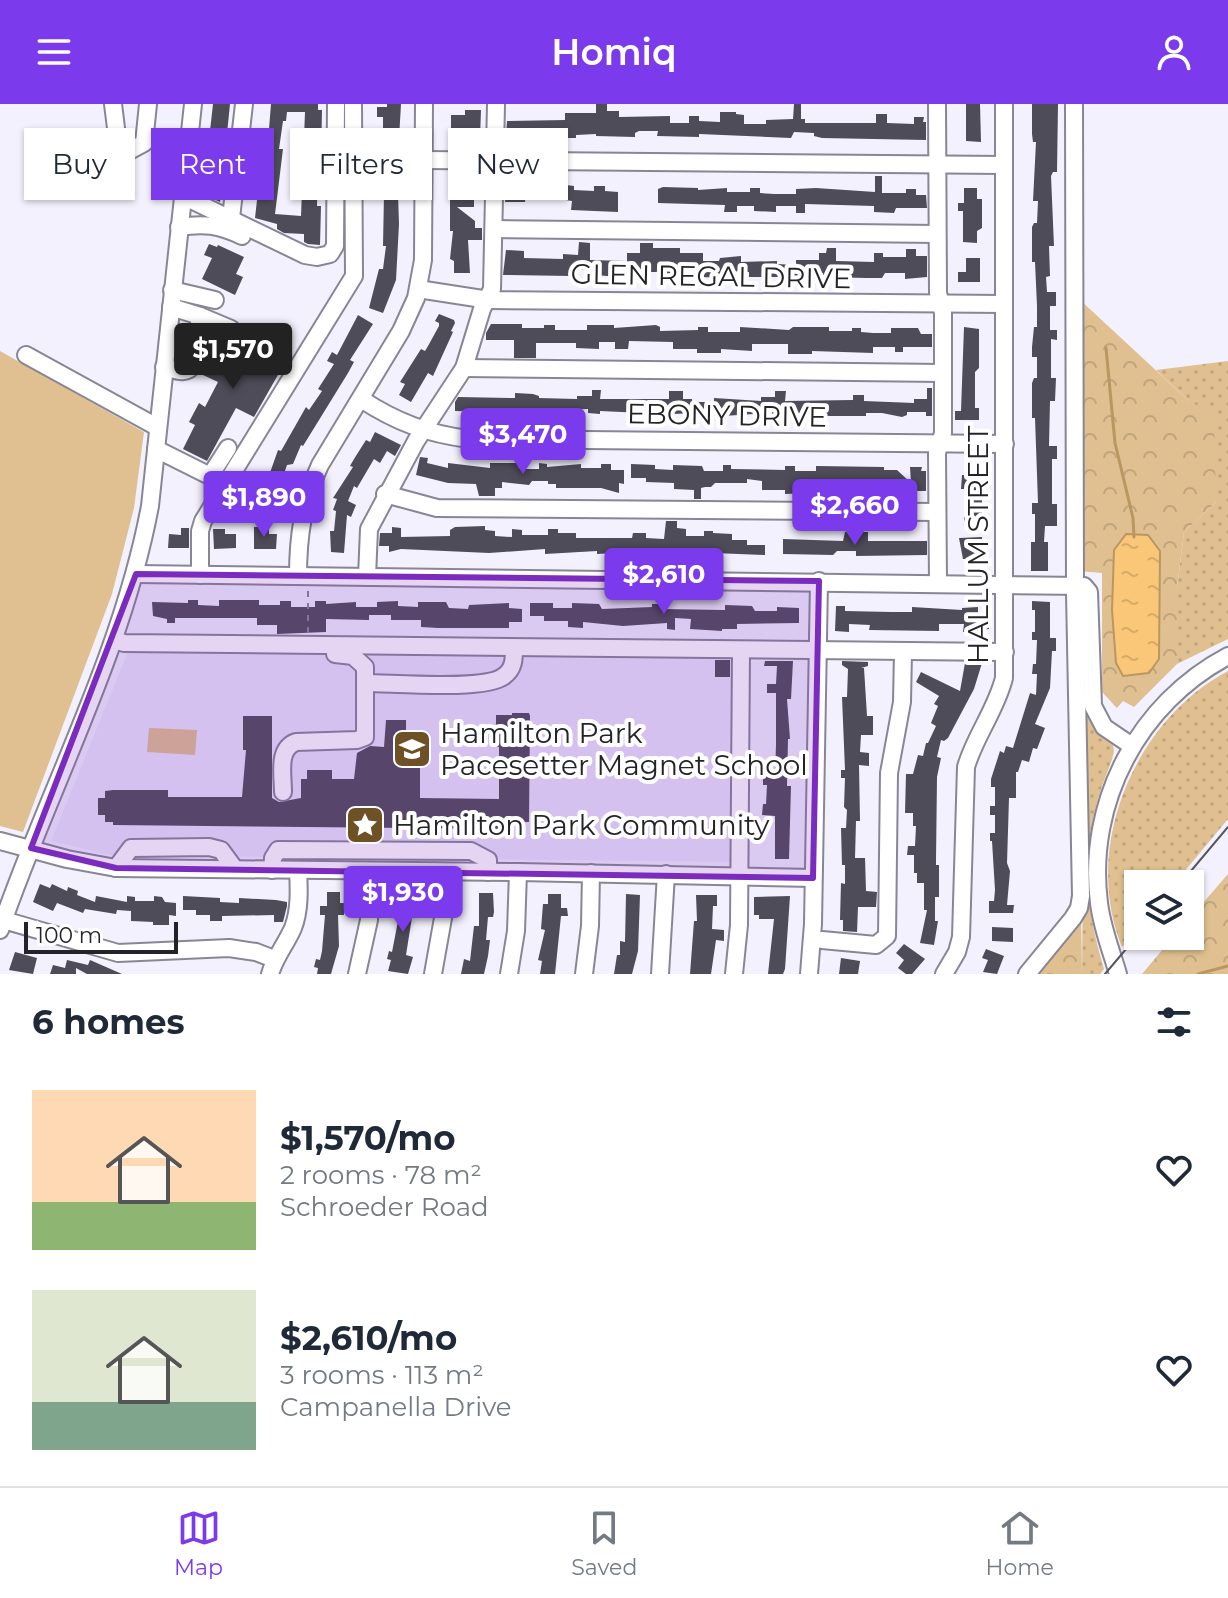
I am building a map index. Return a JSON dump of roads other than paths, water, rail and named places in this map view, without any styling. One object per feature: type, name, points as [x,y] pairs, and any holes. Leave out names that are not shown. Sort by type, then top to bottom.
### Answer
[{"type":"street","points":[[113,104],[118,144],[131,150],[144,143],[148,104]]},
{"type":"street","points":[[190,128],[193,104]]},
{"type":"street","points":[[231,218],[244,104]]},
{"type":"street","points":[[192,200],[305,255],[317,257],[330,254],[335,246],[336,104]]},
{"type":"street","points":[[200,575],[200,531],[203,521],[354,276],[353,104]]},
{"type":"street","points":[[424,104],[424,128]]},
{"type":"street","points":[[937,104],[938,293],[943,373],[943,433],[937,512],[938,582]]},
{"type":"street","name":"HALLUM STREET","points":[[944,974],[957,952],[961,937],[966,767],[970,752],[1000,698],[1004,678],[1004,104]]},
{"type":"street","points":[[1027,974],[1073,918],[1081,896],[1075,584],[1074,104]]},
{"type":"street","points":[[494,128],[495,105]]},
{"type":"street","points":[[568,161],[1004,165]]},
{"type":"street","points":[[182,200],[150,506],[136,574],[112,646],[1,923],[118,953],[229,948],[256,952],[272,967],[292,931],[297,915],[298,870]]},
{"type":"street","points":[[303,581],[300,525],[311,485],[401,331],[418,289],[423,260],[424,200]]},
{"type":"street","points":[[367,577],[369,529],[385,494],[422,431],[464,368],[482,309],[489,300],[492,289],[494,200]]},
{"type":"street","points":[[179,227],[204,223],[242,236]]},
{"type":"street","points":[[494,229],[937,234]]},
{"type":"street","name":"GLEN REGAL DRIVE","points":[[418,289],[489,300],[1004,304]]},
{"type":"street","points":[[172,290],[215,300]]},
{"type":"street","points":[[171,307],[231,329]]},
{"type":"street","points":[[164,367],[185,372],[191,370],[200,316]]},
{"type":"street","points":[[26,355],[157,427]]},
{"type":"street","points":[[464,368],[943,373]]},
{"type":"street","name":"EBONY DRIVE","points":[[361,399],[401,423],[422,431],[469,439],[1005,444]]},
{"type":"street","points":[[156,449],[210,476],[228,448]]},
{"type":"street","points":[[385,494],[437,508],[937,512]]},
{"type":"street","points":[[136,574],[303,581],[367,577],[1075,584],[1084,586],[1089,592],[1093,706],[1104,727],[1132,746]]},
{"type":"street","points":[[809,974],[819,581]]},
{"type":"street","points":[[112,646],[124,643],[308,646],[362,654]]},
{"type":"street","points":[[112,646],[353,656],[514,648],[1005,652]]},
{"type":"street","points":[[366,683],[488,684],[510,671],[514,648]]},
{"type":"street","points":[[734,974],[739,925],[741,650]]},
{"type":"street","points":[[822,940],[876,945],[887,936],[889,773],[902,702],[903,652]]},
{"type":"street","points":[[283,792],[283,751],[287,745],[365,737],[366,672],[362,654]]},
{"type":"street","points":[[1118,974],[1102,922],[1097,888],[1097,857],[1108,801],[1117,774],[1132,746],[1170,699],[1199,674],[1228,656]]},
{"type":"street","points":[[0,841],[116,868],[813,878]]},
{"type":"street","points":[[272,870],[273,858],[278,850],[471,851],[488,860],[488,872]]},
{"type":"street","points":[[357,974],[369,920],[370,871]]},
{"type":"street","points":[[433,974],[443,918],[443,872]]},
{"type":"street","points":[[509,974],[516,931],[518,872]]},
{"type":"street","points":[[584,974],[590,926],[591,873]]},
{"type":"street","points":[[660,974],[666,874]]},
{"type":"water","points":[[1126,534],[1148,535],[1160,551],[1159,659],[1149,673],[1123,676],[1116,663],[1112,610],[1114,550]]},
{"type":"waterway","points":[[1106,348],[1115,443],[1133,518],[1134,537]]},
{"type":"waterway","points":[[1198,974],[1228,966]]},
{"type":"tram line","points":[[1192,870],[1228,827]]},
{"type":"tram line","points":[[1105,974],[1125,950]]},
{"type":"place","name":"Hamilton Park Pacesetter Magnet School","points":[[412,749]]},
{"type":"place","name":"Hamilton Park Community","points":[[365,825]]}]
